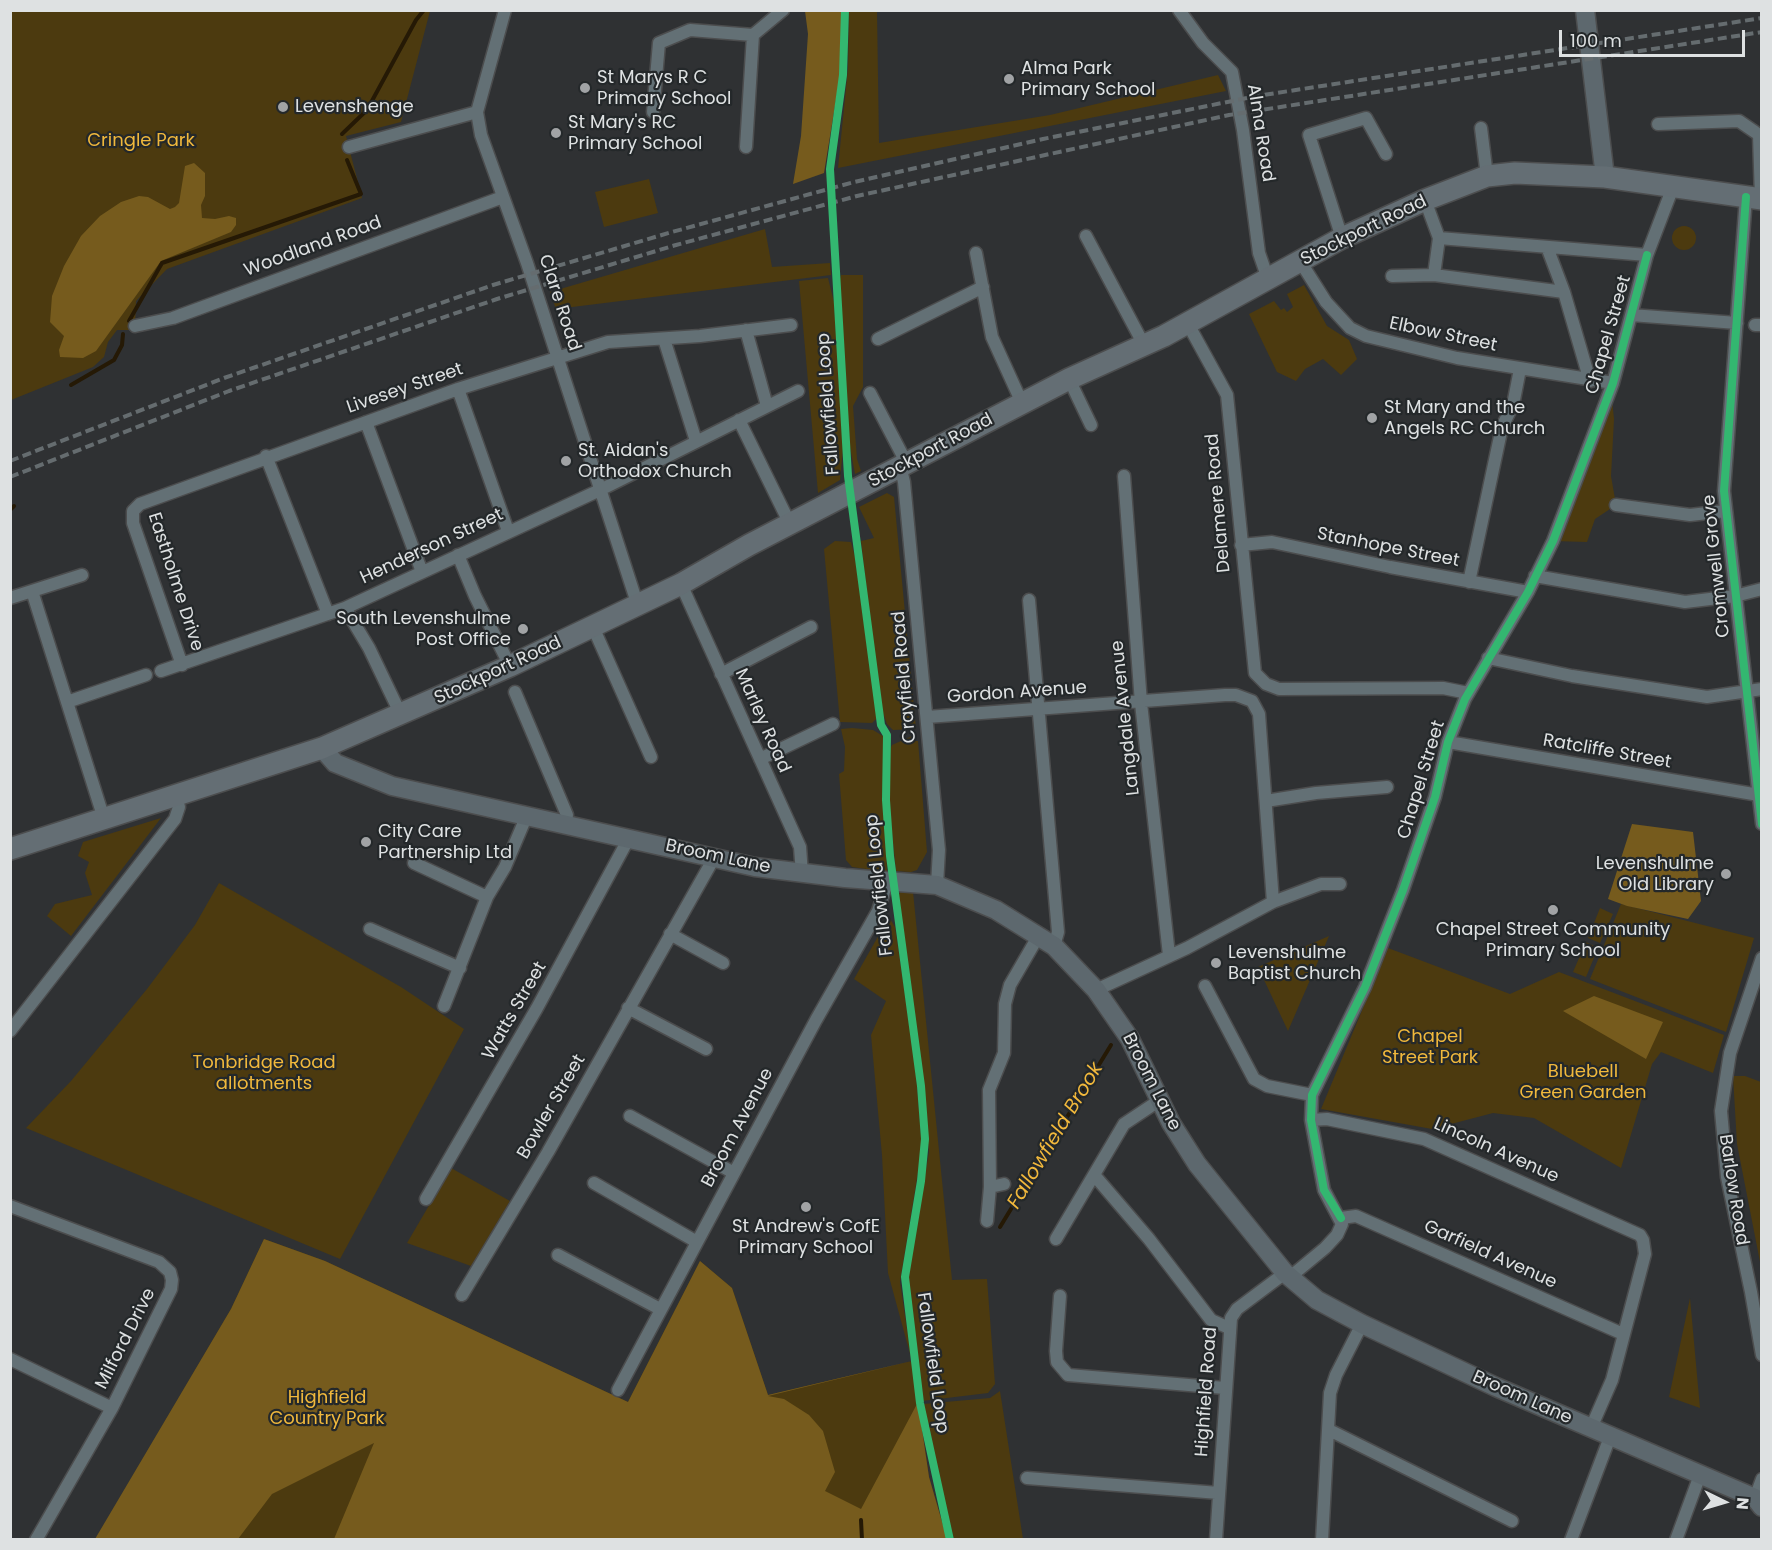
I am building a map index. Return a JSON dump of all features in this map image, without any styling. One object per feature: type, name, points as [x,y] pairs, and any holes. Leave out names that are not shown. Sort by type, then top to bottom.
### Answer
[{"type":"highway","name":"Stockport Road","points":[[10,849],[322,748],[401,716],[638,606],[903,464],[1070,379],[1188,324],[1342,238],[1425,200],[1487,177],[1515,173],[1605,177],[1756,199]]},
{"type":"main road","points":[[1585,10],[1605,177]]},
{"type":"main road","name":"Broom Lane","points":[[322,748],[335,763],[376,781],[714,858],[802,874],[929,884],[996,910],[1054,946],[1096,990],[1131,1039],[1160,1100],[1197,1164],[1287,1275],[1317,1300],[1362,1324],[1758,1502]]},
{"type":"street","name":"Clare Road","points":[[505,10],[477,112],[481,135],[557,356],[638,606]]},
{"type":"street","points":[[653,112],[659,43],[690,30],[753,35],[783,10]]},
{"type":"street","name":"Alma Road","points":[[1179,10],[1203,43],[1232,72],[1243,130],[1259,253],[1268,279]]},
{"type":"street","points":[[746,147],[753,35]]},
{"type":"street","points":[[349,147],[477,112]]},
{"type":"street","points":[[1342,238],[1309,135],[1366,118],[1386,154]]},
{"type":"street","name":"Cromwell Grove","points":[[1658,124],[1739,120],[1759,135],[1756,199],[1737,323],[1724,476],[1725,511],[1761,824]]},
{"type":"street","points":[[1481,128],[1487,177]]},
{"type":"street","name":"Chapel Street","points":[[1341,1218],[1324,1190],[1311,1120],[1312,1095],[1365,987],[1435,797],[1448,742],[1468,693],[1528,592],[1553,540],[1613,384],[1647,255],[1673,187]]},
{"type":"street","name":"Woodland Road","points":[[135,326],[173,318],[503,197]]},
{"type":"street","points":[[1425,200],[1439,238],[1434,275]]},
{"type":"street","points":[[1086,236],[1144,345]]},
{"type":"street","points":[[1439,238],[1647,255]]},
{"type":"street","points":[[1547,247],[1564,292],[1590,381]]},
{"type":"street","points":[[976,253],[992,337],[1023,403]]},
{"type":"street","name":"Elbow Street","points":[[1300,261],[1326,302],[1350,328],[1366,336],[1457,358],[1613,384]]},
{"type":"street","points":[[1392,276],[1434,275],[1564,292]]},
{"type":"street","points":[[878,339],[982,287]]},
{"type":"street","points":[[1631,315],[1737,323]]},
{"type":"street","name":"Delamere Road","points":[[1188,324],[1227,395],[1255,673],[1266,684],[1279,689],[1295,691],[1443,688],[1468,693]]},
{"type":"street","name":"Livesey Street","points":[[266,456],[557,356],[608,342],[664,339],[791,325]]},
{"type":"street","points":[[746,330],[767,406]]},
{"type":"street","points":[[664,339],[696,441]]},
{"type":"street","points":[[1469,582],[1502,427],[1512,405],[1520,369]]},
{"type":"street","points":[[1070,379],[1091,425]]},
{"type":"street","points":[[458,389],[508,531]]},
{"type":"street","name":"Henderson Street","points":[[161,670],[182,665],[345,608],[600,490],[798,391]]},
{"type":"street","name":"Crayfield Road","points":[[870,393],[903,464],[939,849],[929,884]]},
{"type":"street","points":[[739,420],[790,524]]},
{"type":"street","points":[[366,422],[422,572]]},
{"type":"street","points":[[266,456],[327,614]]},
{"type":"street","name":"Eastholme Drive","points":[[182,665],[133,523],[133,511],[140,504],[266,456]]},
{"type":"street","name":"Langdale Avenue","points":[[1124,476],[1141,703],[1169,955]]},
{"type":"street","points":[[1616,505],[1690,515],[1725,511]]},
{"type":"street","name":"Stanhope Street","points":[[1241,545],[1272,542],[1528,592]]},
{"type":"street","points":[[458,555],[475,596],[510,666]]},
{"type":"street","points":[[10,597],[81,575]]},
{"type":"street","points":[[1535,576],[1685,602],[1735,596],[1761,589]]},
{"type":"street","name":"Marley Road","points":[[681,584],[800,847],[802,874]]},
{"type":"street","points":[[32,591],[104,819]]},
{"type":"street","points":[[1029,600],[1058,932],[1054,946]]},
{"type":"street","points":[[345,608],[369,648],[401,716]]},
{"type":"street","points":[[592,627],[651,756]]},
{"type":"street","points":[[721,674],[811,627]]},
{"type":"street","points":[[1488,658],[1572,676],[1707,697],[1761,689]]},
{"type":"street","points":[[67,702],[146,675]]},
{"type":"street","points":[[515,692],[567,815],[565,823]]},
{"type":"street","name":"Gordon Avenue","points":[[927,717],[1236,695],[1252,701],[1259,714],[1266,801]]},
{"type":"street","points":[[760,759],[833,724]]},
{"type":"street","name":"Ratcliffe Street","points":[[1448,742],[1759,795]]},
{"type":"street","points":[[1273,902],[1266,801],[1387,786]]},
{"type":"street","points":[[10,1031],[175,819],[178,807],[176,797]]},
{"type":"street","points":[[444,1006],[487,897],[505,867],[527,814]]},
{"type":"street","name":"Watts Street","points":[[426,1199],[543,998],[629,838]]},
{"type":"street","name":"Bowler Street","points":[[462,1295],[548,1152],[714,858]]},
{"type":"street","points":[[414,863],[487,897]]},
{"type":"street","name":"Broom Avenue","points":[[618,1390],[883,902],[882,881]]},
{"type":"street","points":[[1096,990],[1273,902],[1322,884],[1340,884]]},
{"type":"street","points":[[370,929],[460,968]]},
{"type":"street","points":[[670,934],[723,963]]},
{"type":"street","points":[[987,1221],[990,1187],[989,1090],[1004,1053],[1007,994],[1015,973],[1039,935]]},
{"type":"street","name":"Barlow Road","points":[[1761,958],[1730,1053],[1721,1111],[1727,1177],[1751,1292],[1761,1355]]},
{"type":"street","points":[[1205,986],[1254,1079],[1267,1086],[1312,1095]]},
{"type":"street","points":[[628,1008],[706,1049]]},
{"type":"street","points":[[1056,1239],[1124,1124],[1160,1100]]},
{"type":"street","points":[[630,1116],[734,1173]]},
{"type":"street","name":"Lincoln Avenue","points":[[1311,1120],[1327,1119],[1424,1139],[1634,1232],[1643,1240],[1645,1254],[1623,1334]]},
{"type":"street","points":[[1095,1176],[1149,1239],[1211,1320],[1229,1328]]},
{"type":"street","points":[[594,1183],[697,1242]]},
{"type":"street","points":[[990,1187],[1004,1184]]},
{"type":"street","points":[[1311,1192],[1324,1190]]},
{"type":"street","name":"Milford Drive","points":[[10,1206],[159,1262],[170,1272],[171,1289],[112,1408],[36,1539]]},
{"type":"street","name":"Garfield Avenue","points":[[1341,1218],[1356,1216],[1623,1334]]},
{"type":"street","points":[[1287,1275],[1337,1234],[1342,1224],[1341,1218]]},
{"type":"street","points":[[558,1255],[660,1309]]},
{"type":"street","name":"Highfield Road","points":[[1216,1539],[1231,1318],[1237,1309],[1287,1275]]},
{"type":"street","points":[[1060,1296],[1064,1315],[1057,1362],[1068,1375],[1225,1388]]},
{"type":"street","points":[[1322,1539],[1330,1394],[1336,1375],[1362,1324]]},
{"type":"street","points":[[1591,1428],[1612,1380],[1623,1334]]},
{"type":"street","points":[[10,1359],[112,1408]]},
{"type":"street","points":[[1329,1430],[1512,1521]]},
{"type":"street","points":[[1571,1539],[1610,1437]]},
{"type":"street","points":[[1676,1539],[1700,1476]]},
{"type":"street","points":[[1027,1478],[1219,1493]]},
{"type":"street","points":[[1758,1502],[1761,1479]]},
{"type":"green space","name":"Cringle Park","points":[[10,11],[430,11],[401,122],[346,136],[362,198],[167,269],[136,301],[135,326],[131,330],[117,330],[108,342],[104,357],[93,367],[11,400]]},
{"type":"green space","points":[[805,11],[843,11],[841,69],[824,173],[793,184],[801,136],[808,34]]},
{"type":"green space","points":[[849,11],[877,11],[879,143],[1050,115],[1218,75],[1226,91],[838,168],[848,68]]},
{"type":"green space","points":[[194,163],[205,173],[205,196],[201,205],[202,218],[215,219],[229,216],[236,218],[236,225],[231,232],[161,261],[96,351],[83,358],[60,357],[59,350],[64,336],[50,322],[52,296],[64,266],[81,236],[100,216],[121,202],[139,196],[148,197],[170,209],[175,207],[179,203],[185,166]]},
{"type":"green space","points":[[649,179],[658,213],[604,227],[595,192]]},
{"type":"green space","points":[[1684,226],[1692,230],[1696,238],[1692,246],[1684,250],[1676,246],[1672,238],[1676,230]]},
{"type":"green space","points":[[765,229],[772,267],[830,263],[831,275],[556,309],[550,292]]},
{"type":"green space","points":[[841,275],[863,275],[863,387],[853,406],[857,459],[861,471],[855,474],[850,447],[838,286]]},
{"type":"green space","points":[[828,278],[834,302],[843,448],[840,480],[818,493],[799,281]]},
{"type":"green space","points":[[1304,285],[1327,326],[1349,340],[1357,359],[1341,375],[1323,359],[1305,369],[1296,381],[1277,372],[1249,314],[1274,301],[1281,310],[1284,308],[1287,312],[1293,307],[1287,294]]},
{"type":"green space","points":[[1611,390],[1614,419],[1611,476],[1616,505],[1595,519],[1587,542],[1553,541]]},
{"type":"green space","points":[[887,493],[894,497],[916,729],[893,730],[887,724],[880,705],[861,541],[874,538],[859,507]]},
{"type":"green space","points":[[835,541],[851,542],[855,557],[877,718],[872,723],[840,722],[824,549]]},
{"type":"green space","points":[[841,729],[873,730],[883,736],[887,872],[852,867],[846,860],[839,774],[844,771],[845,747]]},
{"type":"green space","points":[[912,736],[912,741],[918,741],[927,852],[917,870],[911,872],[896,871],[888,793],[890,749],[892,745]]},
{"type":"green space","points":[[161,818],[71,936],[47,916],[55,904],[92,895],[85,873],[89,862],[78,856],[83,842]]},
{"type":"green space","points":[[1632,824],[1693,832],[1701,901],[1688,919],[1627,906],[1608,899]]},
{"type":"green space","name":"Tonbridge Road allotments","points":[[219,883],[401,987],[464,1029],[340,1259],[26,1128],[71,1081],[147,989],[195,925]]},
{"type":"green space","points":[[900,892],[913,892],[952,1280],[987,1279],[995,1384],[988,1393],[922,1401],[908,1275],[929,1152],[912,992],[897,900]]},
{"type":"green space","points":[[1621,904],[1754,938],[1726,1032],[1590,979]]},
{"type":"green space","points":[[1600,908],[1613,914],[1600,943],[1588,938]]},
{"type":"green space","points":[[889,917],[895,927],[915,1062],[922,1148],[900,1282],[911,1359],[888,1273],[882,1155],[871,1035],[886,1001],[854,979]]},
{"type":"green space","points":[[1329,936],[1288,1031],[1258,967]]},
{"type":"green space","points":[[1586,942],[1598,948],[1586,977],[1573,972]]},
{"type":"green space","name":"Chapel Street Park","points":[[1388,948],[1510,994],[1559,972],[1724,1035],[1713,1073],[1661,1052],[1652,1064],[1621,1168],[1534,1118],[1493,1113],[1432,1129],[1321,1109]]},
{"type":"green space","points":[[1594,996],[1663,1022],[1646,1059],[1563,1011]]},
{"type":"green space","points":[[1733,1076],[1745,1076],[1761,1082],[1761,1267],[1737,1144]]},
{"type":"green space","points":[[451,1168],[510,1201],[471,1266],[407,1243]]},
{"type":"green space","name":"Highfield Country Park","points":[[264,1239],[325,1261],[628,1402],[700,1261],[732,1288],[768,1395],[912,1361],[929,1477],[947,1539],[95,1540],[231,1309]]},
{"type":"green space","name":"Highfield Country Park","points":[[264,1239],[325,1261],[628,1402],[700,1261],[732,1288],[768,1395],[912,1361],[929,1477],[947,1539],[334,1539],[374,1443],[272,1494],[238,1539],[95,1539],[231,1309]],"holes":[[[912,1361],[917,1404],[861,1509],[825,1491],[835,1472],[823,1431],[809,1415],[784,1399],[768,1396]]]},
{"type":"green space","points":[[1690,1298],[1700,1408],[1669,1397]]},
{"type":"green space","points":[[1000,1391],[1023,1539],[954,1539],[936,1472],[923,1404],[990,1398]]},
{"type":"waterway","points":[[342,134],[367,110],[416,20],[424,10]]},
{"type":"waterway","points":[[129,321],[162,263],[361,194],[347,160]]},
{"type":"waterway","points":[[71,385],[114,360],[122,345],[123,334]]},
{"type":"waterway","points":[[10,510],[14,506]]},
{"type":"waterway","name":"Fallowfield Brook","points":[[1000,1227],[1111,1045]]},
{"type":"waterway","points":[[861,1520],[862,1540]]},
{"type":"railway","points":[[10,461],[224,378],[493,285],[672,232],[854,182],[1043,139],[1257,96],[1762,18]]},
{"type":"railway","points":[[10,477],[229,391],[497,299],[676,245],[857,196],[1229,115],[1762,32]]},
{"type":"cycle path","name":"Fallowfield Loop","points":[[845,10],[843,75],[830,169],[848,476],[881,725],[887,735],[886,800],[890,856],[921,1086],[925,1139],[921,1181],[905,1277],[920,1403],[950,1540]]},
{"type":"cycle path","points":[[1746,197],[1724,491],[1762,824]]},
{"type":"cycle path","points":[[1341,1218],[1324,1190],[1311,1120],[1312,1095],[1365,987],[1403,890],[1435,797],[1448,742],[1465,699],[1528,592],[1553,541],[1613,383],[1647,255]]},
{"type":"place","name":"Alma Park Primary School","points":[[1009,79]]},
{"type":"place","name":"St Marys R C Primary School","points":[[585,88]]},
{"type":"place","name":"Levenshenge","points":[[283,107]]},
{"type":"place","name":"St Mary's RC Primary School","points":[[556,133]]},
{"type":"place","name":"St Mary and the Angels RC Church","points":[[1372,418]]},
{"type":"place","name":"St. Aidan's Orthodox Church","points":[[566,461]]},
{"type":"place","name":"South Levenshulme Post Office","points":[[523,629]]},
{"type":"place","name":"City Care Partnership Ltd","points":[[366,842]]},
{"type":"place","name":"Levenshulme Old Library","points":[[1726,874]]},
{"type":"place","name":"Chapel Street Community Primary School","points":[[1553,910]]},
{"type":"place","name":"Levenshulme Baptist Church","points":[[1216,963]]},
{"type":"place","name":"St Andrew's CofE Primary School","points":[[806,1207]]},
{"type":"park label","name":"Bluebell Green Garden","points":[[1583,1082]]}]
